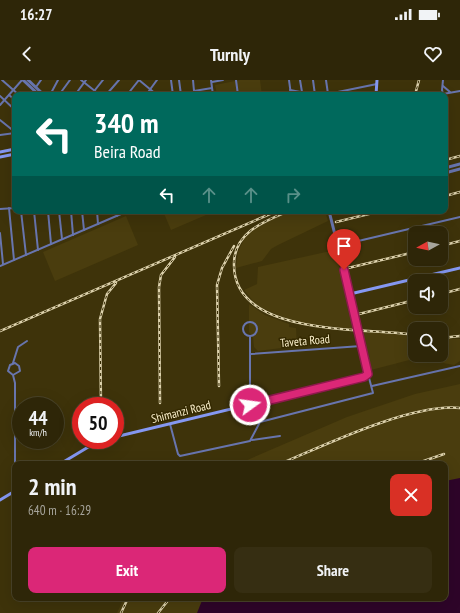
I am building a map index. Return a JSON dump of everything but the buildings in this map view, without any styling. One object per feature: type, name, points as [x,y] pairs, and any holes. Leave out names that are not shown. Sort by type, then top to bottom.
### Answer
[{"type":"main road","points":[[376,92],[377,80]]},
{"type":"main road","points":[[0,152],[12,150]]},
{"type":"main road","points":[[0,157],[12,155]]},
{"type":"main road","points":[[368,374],[350,294],[460,268]]},
{"type":"main road","name":"Shimanzi Road","points":[[124,435],[364,377],[368,374]]},
{"type":"main road","points":[[65,461],[85,449]]},
{"type":"main road","points":[[0,500],[12,493]]},
{"type":"street","points":[[0,83],[2,80],[15,92]]},
{"type":"street","points":[[0,105],[22,80],[36,92]]},
{"type":"street","points":[[28,80],[41,92]]},
{"type":"street","points":[[36,87],[41,80]]},
{"type":"street","points":[[52,92],[58,80]]},
{"type":"street","points":[[61,92],[70,80]]},
{"type":"street","points":[[82,80],[96,92]]},
{"type":"street","points":[[94,90],[103,80]]},
{"type":"street","points":[[109,92],[119,80]]},
{"type":"street","points":[[129,92],[139,80],[154,92]]},
{"type":"street","points":[[148,92],[157,80]]},
{"type":"street","points":[[171,80],[173,92]]},
{"type":"street","points":[[179,80],[181,92]]},
{"type":"street","points":[[193,80],[194,91],[212,88]]},
{"type":"street","points":[[213,92],[211,81],[223,80]]},
{"type":"street","points":[[236,80],[238,92]]},
{"type":"street","points":[[289,80],[290,90],[302,92],[300,80]]},
{"type":"street","points":[[313,80],[315,92]]},
{"type":"street","points":[[326,80],[328,92]]},
{"type":"street","points":[[443,80],[443,92]]},
{"type":"street","points":[[77,92],[85,81]]},
{"type":"street","points":[[338,92],[377,84]]},
{"type":"street","points":[[443,85],[446,90],[451,93],[460,92]]},
{"type":"street","points":[[0,96],[12,108]]},
{"type":"street","points":[[0,120],[12,130]]},
{"type":"street","points":[[0,135],[12,133]]},
{"type":"street","points":[[448,167],[460,164]]},
{"type":"street","points":[[448,171],[460,169]]},
{"type":"street","points":[[0,209],[9,208],[14,260]]},
{"type":"street","points":[[21,214],[26,255]]},
{"type":"street","points":[[34,214],[38,250]]},
{"type":"street","points":[[48,214],[51,244]]},
{"type":"street","points":[[59,214],[62,239]]},
{"type":"street","points":[[71,214],[73,234]]},
{"type":"street","points":[[82,214],[84,230]]},
{"type":"street","points":[[97,214],[98,224]]},
{"type":"street","points":[[0,266],[121,214]]},
{"type":"street","points":[[330,214],[350,294]]},
{"type":"street","points":[[337,246],[460,217]]},
{"type":"street","points":[[0,233],[3,264]]},
{"type":"street","points":[[248,322],[255,324],[257,328],[254,335],[250,337],[245,335],[243,331],[244,324],[248,322]]},
{"type":"street","points":[[250,337],[250,405]]},
{"type":"street","points":[[15,461],[15,383],[13,375],[8,371],[8,368],[14,363],[18,347],[27,341]]},
{"type":"street","name":"Taveta Road","points":[[250,354],[362,346]]},
{"type":"street","points":[[13,375],[18,374],[20,369],[18,364],[14,363]]},
{"type":"street","points":[[372,386],[460,366]]},
{"type":"street","points":[[252,440],[260,422],[373,393],[368,374]]},
{"type":"street","points":[[170,424],[178,454],[180,456],[252,440],[280,436]]},
{"type":"shaded area","points":[[240,80],[260,80],[262,92],[216,92],[215,85]]},
{"type":"shaded area","points":[[164,214],[207,214],[206,215],[171,230]]},
{"type":"shaded area","points":[[283,214],[326,214],[328,221],[271,249],[262,261],[236,268],[238,252],[244,239],[255,227]]},
{"type":"shaded area","points":[[126,216],[138,245],[55,281],[43,252]]},
{"type":"shaded area","points":[[335,250],[355,329],[295,322],[257,306],[244,290],[257,284],[258,267]]},
{"type":"shaded area","points":[[249,304],[265,315],[289,324],[289,327],[296,328],[297,346],[258,351],[254,347],[253,337],[249,332]]},
{"type":"shaded area","points":[[361,331],[408,335],[408,360],[371,370]]},
{"type":"shaded area","points":[[448,338],[460,339],[460,361],[454,365],[438,362],[448,362]]},
{"type":"shaded area","points":[[460,384],[460,480],[448,482],[448,461],[245,461],[347,417],[415,394]]},
{"type":"shaded area","points":[[460,478],[460,613],[197,613],[202,601],[448,601],[448,480]]},
{"type":"shaded area","points":[[123,601],[204,601],[199,613],[117,613]]},
{"type":"railway","points":[[416,92],[419,80]]},
{"type":"railway","points":[[448,159],[460,156]]},
{"type":"railway","points":[[448,195],[460,192]]},
{"type":"railway","points":[[0,331],[270,214]]},
{"type":"railway","points":[[282,214],[252,229],[239,244],[235,253],[234,264],[239,288],[255,305],[278,317],[306,324],[336,329],[408,334]]},
{"type":"railway","points":[[336,222],[369,214]]},
{"type":"railway","points":[[448,244],[460,241]]},
{"type":"railway","points":[[219,386],[217,285],[222,268],[234,246]]},
{"type":"railway","points":[[348,268],[408,254]]},
{"type":"railway","points":[[160,403],[159,287],[161,275],[175,257]]},
{"type":"railway","points":[[101,397],[100,319],[107,294],[116,283]]},
{"type":"railway","points":[[448,292],[460,289]]},
{"type":"railway","points":[[359,314],[408,302]]},
{"type":"railway","points":[[448,337],[460,336]]},
{"type":"railway","points":[[287,461],[369,427],[394,419],[418,412],[440,408],[460,408]]},
{"type":"railway","points":[[424,461],[444,454]]},
{"type":"railway","points":[[121,613],[127,601]]},
{"type":"railway","points":[[158,613],[168,601]]},
{"type":"route","points":[[250,405],[364,377],[368,374],[344,270]]}]
